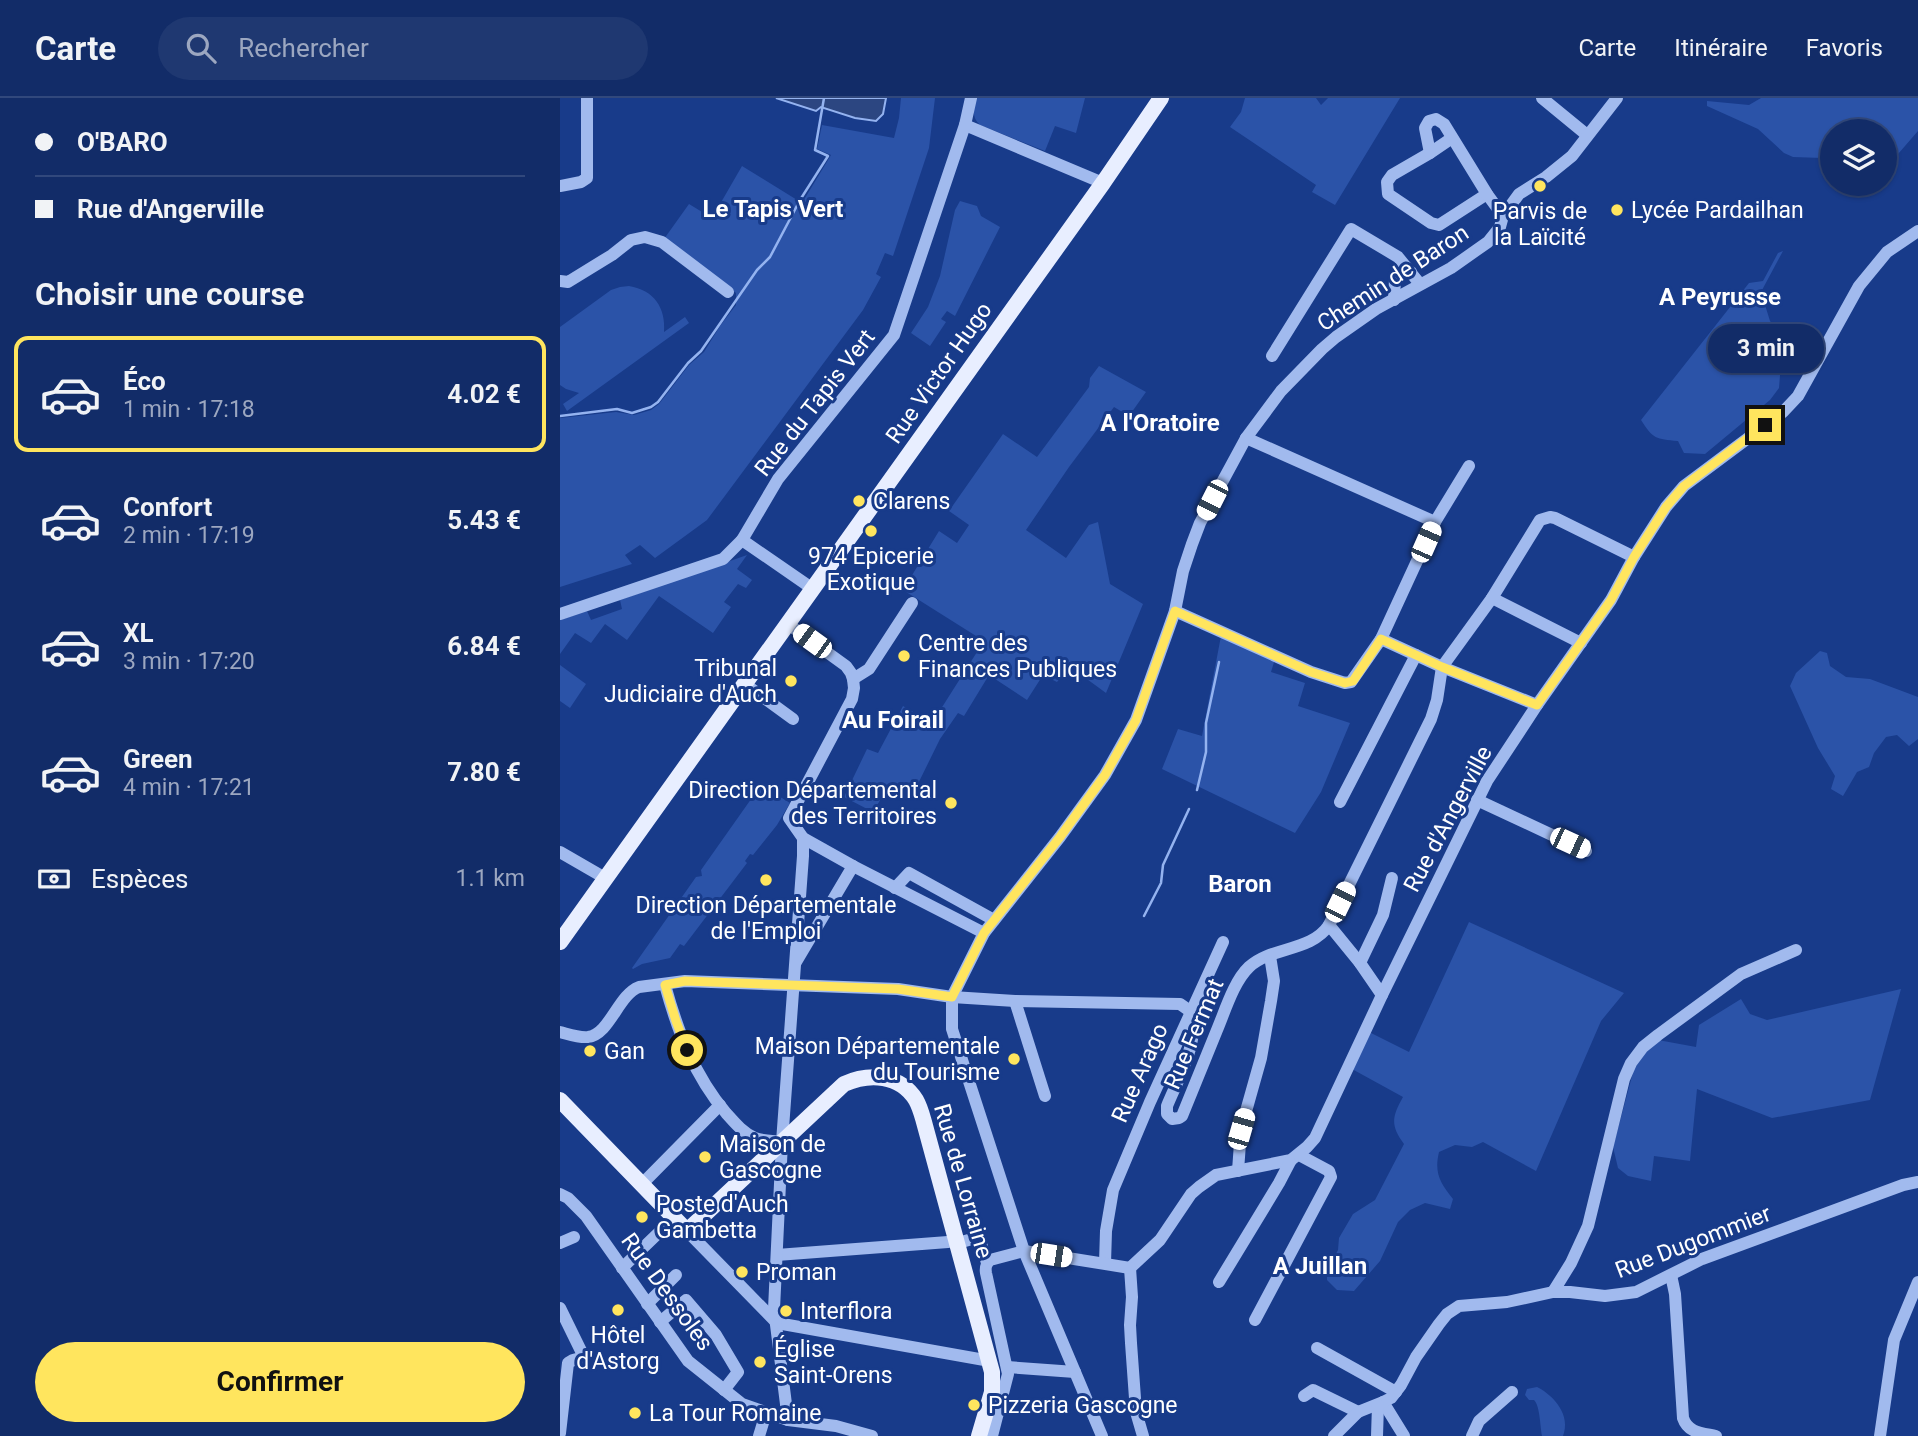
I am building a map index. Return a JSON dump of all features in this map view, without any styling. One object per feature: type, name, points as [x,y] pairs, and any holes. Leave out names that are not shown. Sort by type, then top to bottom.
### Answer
[{"type":"main road","name":"Rue Victor Hugo","points":[[560,942],[1161,98]]},
{"type":"main road","name":"Rue de Lorraine","points":[[687,1231],[844,1084],[872,1076],[900,1084],[916,1101],[924,1122],[990,1361],[992,1392],[979,1436]]},
{"type":"main road","points":[[560,1100],[687,1231]]},
{"type":"street","points":[[560,186],[581,182],[587,178],[587,98]]},
{"type":"street","name":"Rue du Tapis Vert","points":[[742,540],[778,479],[894,335],[965,125],[971,98]]},
{"type":"street","name":"Chemin de Baron","points":[[952,997],[984,933],[1060,837],[1111,764],[1136,720],[1175,611],[1188,554],[1200,523],[1246,438],[1281,391],[1322,349],[1376,309],[1451,268],[1488,242],[1519,194],[1561,166],[1617,98]]},
{"type":"street","points":[[1550,100],[1587,135]]},
{"type":"street","points":[[1430,153],[1424,128],[1432,119],[1440,120],[1503,216]]},
{"type":"street","points":[[965,125],[1103,183]]},
{"type":"street","points":[[1452,138],[1389,178],[1386,188],[1393,198],[1431,223],[1439,225],[1487,194]]},
{"type":"street","points":[[1272,356],[1351,229],[1398,257],[1420,284]]},
{"type":"street","name":"Rue d'Angerville","points":[[1219,1282],[1295,1157],[1307,1147],[1321,1128],[1382,995],[1487,781],[1611,600],[1666,507],[1684,486],[1783,412],[1798,396],[1859,286],[1886,252],[1918,231]]},
{"type":"street","points":[[560,281],[568,282],[631,240],[646,237],[662,242],[729,292]]},
{"type":"street","points":[[1394,299],[1395,279],[1404,272],[1411,272]]},
{"type":"street","points":[[1246,438],[1435,522]]},
{"type":"street","points":[[1175,611],[1311,672],[1345,683],[1353,681],[1381,639],[1435,522],[1469,466]]},
{"type":"street","points":[[1442,667],[1492,598],[1540,520],[1555,518],[1634,557]]},
{"type":"street","points":[[560,614],[723,559],[742,540],[813,589]]},
{"type":"street","points":[[1492,598],[1581,643]]},
{"type":"street","points":[[853,679],[869,669],[912,603]]},
{"type":"street","points":[[788,624],[846,666],[852,673],[854,688],[852,699],[791,813],[803,838],[803,856],[782,1142],[774,1309],[788,1420]]},
{"type":"street","points":[[1381,639],[1537,705]]},
{"type":"street","points":[[1340,802],[1416,655]]},
{"type":"street","name":"Rue Fermat","points":[[1190,1011],[1194,1018],[1192,1043],[1167,1107],[1167,1114],[1172,1119],[1182,1116],[1228,1003],[1250,966],[1315,940],[1329,925],[1431,719],[1442,667]]},
{"type":"street","points":[[748,679],[761,696],[793,719]]},
{"type":"street","points":[[1477,800],[1586,850]]},
{"type":"street","points":[[803,838],[984,933]]},
{"type":"street","points":[[560,852],[605,878]]},
{"type":"street","points":[[795,965],[853,866]]},
{"type":"street","points":[[895,888],[909,873],[996,917]]},
{"type":"street","points":[[1360,962],[1382,915],[1392,878]]},
{"type":"street","points":[[1329,925],[1360,962],[1382,995]]},
{"type":"street","points":[[1190,1011],[1223,942]]},
{"type":"street","points":[[1553,1292],[1571,1263],[1588,1226],[1624,1079],[1631,1063],[1643,1047],[1741,974],[1797,950]]},
{"type":"street","points":[[1238,1171],[1241,1129],[1261,1058],[1271,1001],[1273,981],[1270,956]]},
{"type":"street","points":[[675,972],[665,985],[678,1029],[693,1064],[720,1105],[738,1126],[756,1139],[782,1142]]},
{"type":"street","name":"Rue Arago","points":[[560,1032],[583,1037],[595,1034],[634,989],[685,981],[898,989],[1015,1002],[1180,1004],[1190,1011],[1113,1190],[1106,1231],[1105,1263]]},
{"type":"street","points":[[952,997],[952,1029],[1024,1251],[1102,1436]]},
{"type":"street","points":[[1015,1002],[1045,1096]]},
{"type":"street","points":[[642,1184],[720,1105]]},
{"type":"street","points":[[1132,1297],[1154,1247],[1191,1194],[1199,1187],[1216,1175],[1295,1157],[1329,1171],[1331,1177],[1255,1320]]},
{"type":"street","name":"Rue Dugommier","points":[[1334,1436],[1358,1412],[1380,1404],[1396,1392],[1426,1343],[1453,1309],[1467,1305],[1507,1302],[1553,1292],[1605,1296],[1636,1292],[1702,1259],[1903,1185],[1918,1182]]},
{"type":"street","name":"Rue Dessoles","points":[[560,1194],[568,1198],[586,1216],[688,1361],[742,1404],[788,1420],[872,1436]]},
{"type":"street","points":[[622,1268],[674,1218]]},
{"type":"street","points":[[687,1231],[776,1323],[990,1361]]},
{"type":"street","points":[[560,1243],[574,1237]]},
{"type":"street","points":[[965,1241],[979,1237],[987,1263],[986,1273],[1007,1367],[1007,1381],[992,1436]]},
{"type":"street","points":[[777,1255],[948,1242]]},
{"type":"street","points":[[1130,1268],[1154,1247]]},
{"type":"street","points":[[987,1263],[1024,1251],[1130,1268]]},
{"type":"street","points":[[1130,1268],[1130,1325],[1136,1412],[1143,1436]]},
{"type":"street","points":[[647,1304],[676,1275]]},
{"type":"street","points":[[1671,1275],[1675,1294],[1683,1419],[1690,1430],[1716,1436]]},
{"type":"street","points":[[1880,1436],[1894,1340],[1918,1282]]},
{"type":"street","points":[[660,1322],[687,1300],[716,1335],[738,1372],[724,1390]]},
{"type":"street","points":[[560,1308],[584,1357],[568,1363],[560,1433]]},
{"type":"street","points":[[1317,1348],[1396,1392]]},
{"type":"street","points":[[678,1371],[688,1361]]},
{"type":"street","points":[[1007,1367],[1075,1372]]},
{"type":"street","points":[[1304,1396],[1313,1390],[1358,1412]]},
{"type":"street","points":[[1472,1436],[1479,1421],[1512,1392]]},
{"type":"street","points":[[1377,1436],[1380,1404]]},
{"type":"street","points":[[1380,1404],[1404,1436]]},
{"type":"street","points":[[759,1436],[766,1413]]},
{"type":"shaded area","points":[[776,98],[886,98],[883,114],[876,121],[855,118],[821,107],[816,111]]},
{"type":"shaded area","points":[[901,98],[935,98],[929,148],[893,256],[885,253],[876,274],[881,277],[863,310],[707,520],[655,558],[640,545],[625,555],[632,564],[560,587],[560,418],[616,412],[634,415],[651,410],[659,404],[689,365],[704,352],[736,305],[736,293],[664,239],[689,204],[712,218],[742,166],[802,203],[831,155],[817,149],[822,125],[894,138]]},
{"type":"shaded area","points":[[976,98],[1085,98],[1076,133],[1055,126],[1045,151],[980,125],[974,116]]},
{"type":"shaded area","points":[[1245,98],[1316,98],[1321,105],[1328,98],[1400,98],[1335,205],[1312,192],[1316,185],[1230,127],[1241,112]]},
{"type":"shaded area","points":[[1761,98],[1918,98],[1918,131],[1897,155],[1897,119],[1820,119],[1820,158],[1793,157],[1784,153],[1758,129],[1707,106],[1707,101],[1749,105]]},
{"type":"shaded area","points":[[960,201],[977,206],[981,216],[1000,227],[955,316],[947,311],[941,319],[946,322],[930,346],[911,333],[928,307],[940,276],[955,210]]},
{"type":"shaded area","points":[[1783,251],[1761,292],[1770,321],[1779,333],[1779,388],[1770,400],[1705,454],[1684,453],[1678,441],[1652,434],[1641,420],[1749,283],[1763,281],[1778,253]]},
{"type":"shaded area","points":[[629,286],[652,296],[657,302],[663,315],[664,332],[685,317],[689,323],[567,411],[563,404],[579,393],[560,385],[560,327],[611,290]]},
{"type":"shaded area","points":[[1099,366],[1146,392],[1129,416],[1114,407],[1026,530],[1066,558],[1089,525],[1098,522],[1110,584],[1143,604],[1106,693],[1069,666],[1057,682],[1043,675],[1027,700],[989,675],[964,716],[958,713],[940,739],[910,800],[888,787],[873,812],[844,797],[867,749],[878,753],[903,706],[932,723],[984,641],[903,590],[939,531],[957,543],[969,525],[949,511],[1003,434],[1037,457],[1089,387],[1090,378]]},
{"type":"shaded area","points":[[747,555],[737,569],[752,580],[746,588],[738,584],[724,602],[731,607],[713,633],[659,596],[627,640],[605,624],[591,643],[575,633],[560,654],[560,620],[587,611],[591,620],[622,609],[620,600]]},
{"type":"shaded area","points":[[1221,636],[1275,659],[1271,672],[1305,683],[1298,706],[1350,723],[1321,792],[1295,833],[1162,769],[1178,729],[1202,736]]},
{"type":"shaded area","points":[[1820,651],[1827,653],[1830,666],[1846,677],[1870,679],[1918,697],[1918,739],[1909,746],[1897,735],[1886,737],[1874,753],[1869,767],[1857,772],[1843,796],[1831,789],[1835,776],[1818,748],[1790,686],[1796,673]]},
{"type":"shaded area","points":[[560,665],[586,684],[570,708],[560,701]]},
{"type":"shaded area","points":[[761,785],[790,803],[777,825],[753,855],[750,854],[745,861],[747,863],[684,946],[680,944],[670,958],[642,964],[633,969],[696,877],[702,876],[701,870]]},
{"type":"shaded area","points":[[1469,922],[1624,993],[1601,1021],[1536,1171],[1483,1142],[1472,1147],[1455,1145],[1439,1152],[1438,1172],[1453,1199],[1450,1209],[1425,1203],[1410,1210],[1398,1222],[1380,1261],[1354,1291],[1337,1290],[1327,1280],[1327,1271],[1338,1250],[1339,1238],[1353,1214],[1375,1200],[1404,1144],[1396,1131],[1394,1121],[1403,1097],[1352,1069],[1369,1032],[1409,1052]]},
{"type":"shaded area","points":[[1901,989],[1870,1100],[1772,1118],[1697,1089],[1690,1161],[1654,1156],[1651,1181],[1628,1176],[1618,1168],[1613,1147],[1635,1065],[1645,1051],[1658,1040],[1696,1047],[1699,1025],[1741,999],[1750,1014],[1767,1020]]},
{"type":"shaded area","points":[[1537,1387],[1560,1407],[1565,1421],[1563,1436],[1542,1436],[1536,1403],[1525,1395],[1527,1389]]},
{"type":"waterway","points":[[560,416],[617,409],[632,413],[651,407],[701,351],[757,270],[770,257],[800,200],[828,156],[815,150],[824,98]]},
{"type":"waterway","points":[[1197,790],[1206,752],[1206,723],[1219,662]]},
{"type":"waterway","points":[[1144,916],[1161,883],[1163,865],[1189,809]]},
{"type":"place","name":"Parvis de la Laïcité","points":[[1540,186]]},
{"type":"place","name":"Lycée Pardailhan","points":[[1617,210]]},
{"type":"place","name":"Clarens","points":[[859,501]]},
{"type":"place","name":"974 Epicerie Exotique","points":[[871,531]]},
{"type":"place","name":"Centre des Finances Publiques","points":[[904,656]]},
{"type":"place","name":"Tribunal Judiciaire d'Auch","points":[[791,681]]},
{"type":"place","name":"Direction Départemental des Territoires","points":[[951,803]]},
{"type":"place","name":"Direction Départementale de l'Emploi","points":[[766,880]]},
{"type":"place","name":"Gan","points":[[590,1051]]},
{"type":"place","name":"Maison Départementale du Tourisme","points":[[1014,1059]]},
{"type":"place","name":"Maison de Gascogne","points":[[705,1157]]},
{"type":"place","name":"Poste d'Auch Gambetta","points":[[642,1217]]},
{"type":"place","name":"Proman","points":[[742,1272]]},
{"type":"place","name":"Hôtel d'Astorg","points":[[618,1310]]},
{"type":"place","name":"Interflora","points":[[786,1311]]},
{"type":"place","name":"Église Saint-Orens","points":[[760,1362]]},
{"type":"place","name":"Pizzeria Gascogne","points":[[974,1405]]},
{"type":"place","name":"La Tour Romaine","points":[[635,1413]]},
{"type":"district","name":"Le Tapis Vert","points":[[773,209]]},
{"type":"district","name":"A Peyrusse","points":[[1720,297]]},
{"type":"district","name":"A l'Oratoire","points":[[1160,423]]},
{"type":"district","name":"Au Foirail","points":[[893,720]]},
{"type":"district","name":"Baron","points":[[1240,884]]},
{"type":"district","name":"A Juillan","points":[[1320,1266]]},
{"type":"route","points":[[687,1050],[665,985],[685,981],[898,989],[952,997],[984,933],[1105,775],[1136,720],[1175,611],[1311,672],[1345,683],[1353,681],[1381,639],[1537,705],[1611,600],[1666,507],[1684,486],[1765,425]]}]
